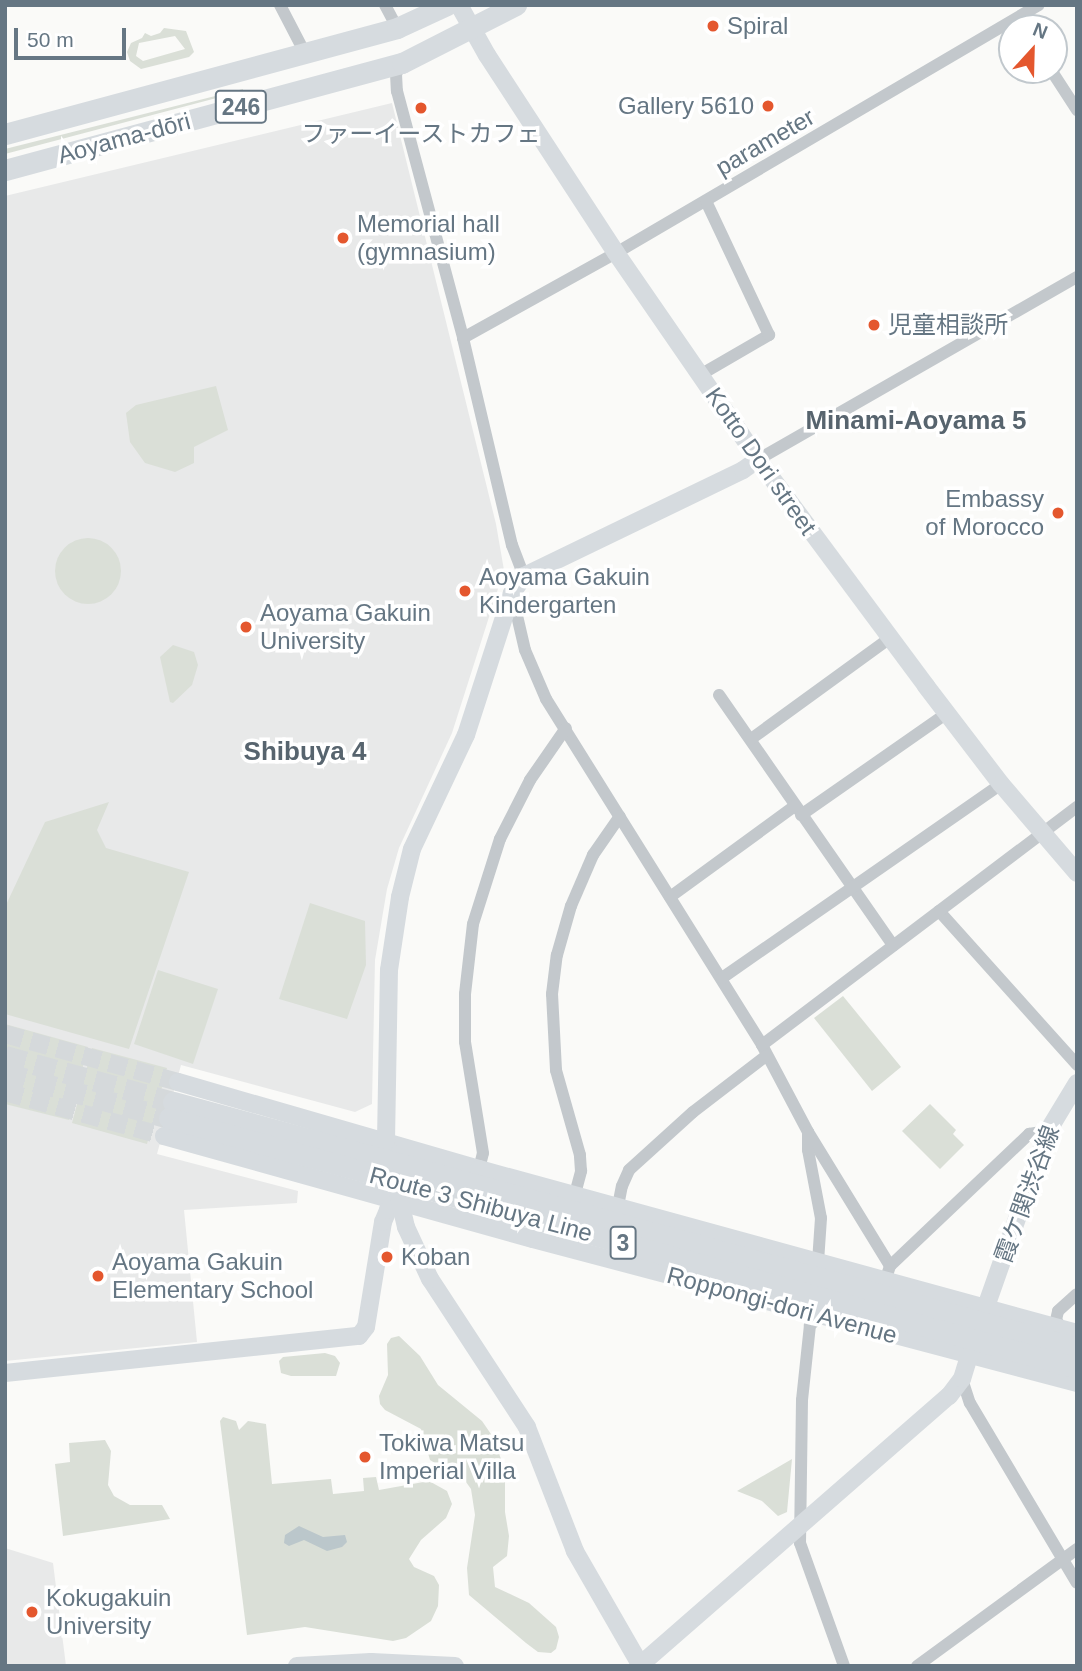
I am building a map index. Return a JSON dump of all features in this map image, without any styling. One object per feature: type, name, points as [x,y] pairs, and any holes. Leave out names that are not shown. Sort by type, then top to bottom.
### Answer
[{"type":"highway","name":"Aoyama-dōri","points":[[5,134],[397,28],[447,5]]},
{"type":"highway","name":"Aoyama-dōri","points":[[5,170],[402,63],[516,5]]},
{"type":"highway","name":"Route 3 Shibuya Line","points":[[171,1109],[1077,1348]]},
{"type":"highway","name":"Route 3 Shibuya Line","points":[[171,1109],[1077,1365]]},
{"type":"street","points":[[280,5],[305,53]]},
{"type":"street","points":[[385,5],[397,28]]},
{"type":"street","name":"Kotto Dori street","points":[[459,5],[471,29],[616,253],[759,459],[1001,784],[1077,873]]},
{"type":"street","name":"parameter","points":[[463,338],[616,253],[845,119],[998,36]]},
{"type":"street","points":[[402,63],[396,74],[397,90],[463,338],[512,545],[524,576]]},
{"type":"street","points":[[1060,84],[1077,110]]},
{"type":"street","points":[[700,375],[769,335],[706,201]]},
{"type":"street","points":[[962,1380],[921,1422],[636,1665],[575,1551],[527,1427],[430,1279],[406,1227],[398,1202],[386,1141],[389,970],[400,897],[412,849],[472,721],[512,593],[524,576],[743,470],[1077,277]]},
{"type":"street","points":[[512,593],[532,674],[722,978],[888,1273],[1029,1134],[1048,1131]]},
{"type":"street","points":[[751,738],[890,638]]},
{"type":"street","points":[[719,695],[893,945]]},
{"type":"street","points":[[670,897],[947,713]]},
{"type":"street","points":[[479,1169],[483,1153],[465,1042],[465,994],[473,924],[504,829],[530,780],[566,729]]},
{"type":"street","points":[[722,978],[1001,784]]},
{"type":"street","points":[[618,1206],[629,1170],[693,1112],[893,945],[1077,807]]},
{"type":"street","points":[[575,1194],[581,1171],[580,1155],[555,1070],[551,1019],[557,955],[582,877],[620,816]]},
{"type":"street","points":[[939,911],[1077,1065]]},
{"type":"street","name":"霞ケ関渋谷線","points":[[962,1380],[1048,1131],[1077,1083]]},
{"type":"street","name":"Roppongi-dori Avenue","points":[[171,1109],[386,1141],[818,1262],[888,1273],[985,1309],[1070,1331]]},
{"type":"street","name":"Roppongi-dori Avenue","points":[[171,1109],[398,1202],[1077,1384]]},
{"type":"street","points":[[808,1132],[808,1150],[821,1218],[818,1262],[832,1288],[1077,1357]]},
{"type":"street","points":[[391,1169],[478,1197],[550,1244]]},
{"type":"street","points":[[5,1373],[359,1336],[366,1327],[383,1222],[388,1210],[398,1202]]},
{"type":"street","points":[[1070,1331],[1056,1320],[1058,1311],[1077,1294]]},
{"type":"street","points":[[822,1315],[810,1325],[802,1400],[799,1526],[804,1562],[844,1666]]},
{"type":"street","points":[[978,1329],[999,1341],[1077,1365]]},
{"type":"street","points":[[962,1380],[964,1392],[1077,1583]]},
{"type":"street","points":[[917,1666],[1077,1549]]},
{"type":"street","points":[[297,1666],[371,1661],[455,1666]]},
{"type":"shaded area","points":[[164,28],[186,31],[194,52],[189,57],[141,69],[130,61],[127,52],[131,43],[142,38],[145,33],[151,36],[160,33]],"holes":[[[175,36],[185,49],[143,61],[136,56],[139,43]]]},
{"type":"shaded area","points":[[243,91],[5,154],[5,149]]},
{"type":"shaded area","name":"Aoyama Gakuin University","points":[[392,103],[496,524],[504,570],[452,733],[399,848],[387,889],[375,960],[372,1104],[355,1112],[181,1065],[157,1154],[298,1191],[297,1203],[184,1210],[197,1342],[5,1361],[5,196]]},
{"type":"shaded area","points":[[216,386],[228,430],[194,447],[194,463],[175,472],[145,463],[130,442],[126,413],[136,405]]},
{"type":"shaded area","points":[[81,538],[95,538],[107,543],[116,552],[121,571],[119,584],[112,595],[95,604],[81,604],[69,599],[60,590],[55,578],[55,564],[60,552],[69,543]]},
{"type":"shaded area","points":[[173,645],[194,652],[198,665],[192,685],[173,703],[170,702],[160,657]]},
{"type":"shaded area","points":[[109,802],[97,830],[106,848],[189,872],[129,1049],[5,1014],[5,907],[45,822]]},
{"type":"shaded area","points":[[310,903],[365,921],[366,965],[347,1019],[279,999]]},
{"type":"shaded area","points":[[158,970],[218,989],[193,1064],[134,1044]]},
{"type":"shaded area","points":[[843,996],[901,1067],[872,1091],[814,1018]]},
{"type":"shaded area","points":[[5,1024],[88,1047],[69,1120],[5,1104]]},
{"type":"shaded area","points":[[92,1048],[167,1068],[147,1144],[72,1123]]},
{"type":"shaded area","points":[[930,1104],[956,1130],[953,1134],[964,1145],[940,1169],[902,1131]]},
{"type":"shaded area","points":[[399,1336],[420,1356],[438,1385],[482,1421],[493,1437],[505,1470],[505,1512],[509,1536],[507,1556],[493,1567],[495,1587],[529,1603],[556,1627],[559,1637],[556,1649],[551,1653],[538,1652],[469,1595],[467,1568],[475,1515],[471,1489],[466,1482],[430,1460],[421,1429],[385,1410],[380,1404],[379,1396],[388,1375],[387,1344],[391,1338]]},
{"type":"shaded area","points":[[325,1353],[335,1356],[340,1363],[336,1376],[291,1376],[281,1373],[279,1361],[283,1357]]},
{"type":"shaded area","points":[[223,1417],[236,1421],[239,1430],[248,1421],[266,1424],[272,1484],[331,1479],[333,1494],[364,1491],[363,1478],[376,1477],[379,1490],[429,1481],[447,1491],[452,1504],[446,1518],[421,1540],[409,1559],[414,1567],[434,1576],[439,1585],[438,1606],[431,1621],[406,1638],[393,1641],[305,1627],[247,1635],[220,1421]]},
{"type":"shaded area","points":[[105,1440],[111,1451],[108,1485],[114,1496],[130,1505],[162,1505],[170,1519],[63,1536],[55,1464],[70,1462],[69,1443]]},
{"type":"shaded area","points":[[792,1459],[787,1512],[778,1516],[762,1501],[737,1491]]},
{"type":"shaded area","points":[[299,1526],[323,1537],[345,1535],[347,1542],[342,1547],[327,1551],[304,1540],[289,1546],[284,1543],[285,1535]]},
{"type":"shaded area","name":"Kokugakuin University","points":[[5,1548],[53,1563],[66,1666],[5,1666]]},
{"type":"tunnel","points":[[5,1034],[178,1082]]},
{"type":"tunnel","points":[[5,1056],[173,1102]]},
{"type":"tunnel","points":[[5,1073],[169,1118]]},
{"type":"tunnel","points":[[5,1092],[164,1136]]},
{"type":"place","name":"Spiral","points":[[713,26]]},
{"type":"place","name":"Gallery 5610","points":[[768,106]]},
{"type":"place","name":"ファーイーストカフェ","points":[[421,108]]},
{"type":"place","name":"Memorial hall (gymnasium)","points":[[343,238]]},
{"type":"place","name":"児童相談所","points":[[874,325]]},
{"type":"place","name":"Embassy of Morocco","points":[[1058,513]]},
{"type":"place","name":"Aoyama Gakuin Kindergarten","points":[[465,591]]},
{"type":"place","name":"Aoyama Gakuin University","points":[[246,627]]},
{"type":"place","name":"Koban","points":[[387,1257]]},
{"type":"place","name":"Aoyama Gakuin Elementary School","points":[[98,1276]]},
{"type":"place","name":"Tokiwa Matsu Imperial Villa","points":[[365,1457]]},
{"type":"place","name":"Kokugakuin University","points":[[32,1612]]},
{"type":"district","name":"Minami-Aoyama 5","points":[[916,421]]},
{"type":"district","name":"Shibuya 4","points":[[305,752]]}]
